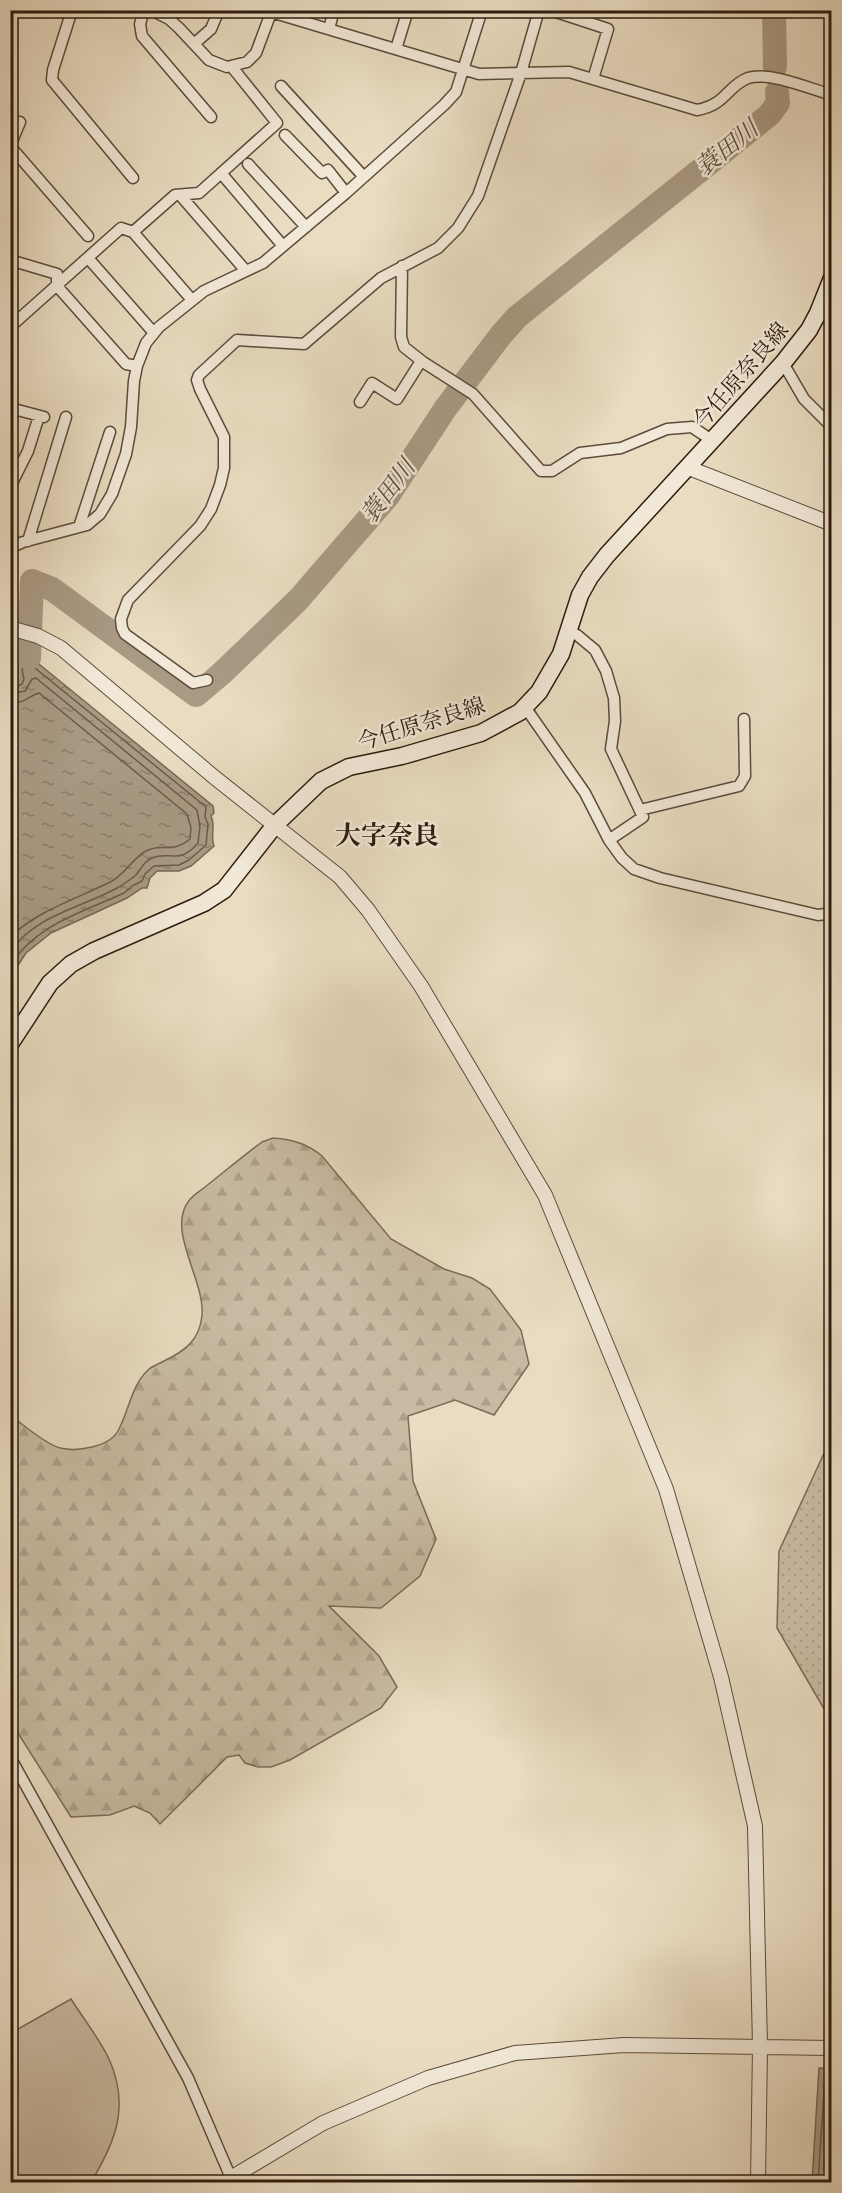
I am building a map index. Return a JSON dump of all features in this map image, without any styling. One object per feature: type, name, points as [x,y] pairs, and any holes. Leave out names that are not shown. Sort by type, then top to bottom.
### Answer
[{"type":"main road","name":"今任原奈良線","points":[[10,1044],[50,982],[71,964],[94,951],[204,903],[224,890],[275,825],[321,781],[349,767],[402,756],[481,733],[520,712],[539,692],[556,664],[580,595],[590,577],[607,555],[783,363],[809,330],[831,278]]},
{"type":"street","points":[[10,15],[12,10]]},
{"type":"street","points":[[72,10],[52,80],[133,178]]},
{"type":"street","points":[[144,10],[140,24],[142,36],[211,117]]},
{"type":"street","points":[[151,10],[168,19],[195,43],[209,60],[227,67],[247,63],[256,53],[271,11],[486,75],[568,72],[697,110],[710,108],[748,78],[780,80],[831,95]]},
{"type":"street","points":[[195,43],[211,29],[219,10]]},
{"type":"street","points":[[329,29],[334,10]]},
{"type":"street","points":[[396,49],[408,10]]},
{"type":"street","points":[[10,548],[87,525],[100,514],[112,494],[126,454],[137,366],[146,343],[154,333],[204,291],[263,263],[346,193],[456,92],[482,10]]},
{"type":"street","points":[[207,680],[193,683],[125,634],[122,627],[128,600],[200,526],[211,509],[220,485],[224,468],[224,437],[220,424],[200,389],[197,380],[199,375],[237,340],[304,344],[381,278],[438,248],[458,228],[478,196],[539,10]]},
{"type":"street","points":[[550,10],[608,29],[593,79]]},
{"type":"street","points":[[133,232],[175,195],[199,193],[277,123],[232,67]]},
{"type":"street","points":[[281,86],[364,177]]},
{"type":"street","points":[[20,122],[10,146],[88,236]]},
{"type":"street","points":[[285,135],[322,173],[328,170],[346,193]]},
{"type":"street","points":[[248,164],[306,227]]},
{"type":"street","points":[[222,173],[283,246]]},
{"type":"street","points":[[180,195],[246,271]]},
{"type":"street","points":[[10,327],[121,228],[133,232],[192,300]]},
{"type":"street","points":[[88,258],[154,333]]},
{"type":"street","points":[[10,260],[57,274],[57,286],[126,364],[137,366]]},
{"type":"street","points":[[402,266],[401,337],[404,347],[421,361],[473,394],[541,471],[552,471],[580,453],[621,448],[667,429],[692,427],[713,441]]},
{"type":"street","points":[[360,402],[372,383],[397,399],[421,361]]},
{"type":"street","points":[[783,363],[804,399],[831,427]]},
{"type":"street","points":[[10,408],[42,416],[10,487]]},
{"type":"street","points":[[28,541],[66,417]]},
{"type":"street","points":[[79,527],[110,432]]},
{"type":"street","points":[[689,468],[831,524]]},
{"type":"street","points":[[10,628],[38,636],[62,648],[205,770],[340,877],[368,910],[421,986],[545,1195],[666,1489],[721,1677],[755,1826],[760,2046],[758,2182]]},
{"type":"street","points":[[568,631],[595,650],[606,671],[614,698],[615,721],[611,750],[643,817],[609,840]]},
{"type":"street","points":[[525,707],[585,793],[609,840],[622,858],[634,869],[818,915],[831,913]]},
{"type":"street","points":[[640,810],[739,786],[745,776],[744,719]]},
{"type":"street","points":[[10,1757],[188,2078],[227,2180],[334,2118],[428,2078],[515,2053],[624,2046],[831,2048]]},
{"type":"green space","points":[[273,1138],[299,1143],[322,1156],[391,1239],[444,1269],[472,1278],[490,1289],[521,1330],[529,1364],[494,1415],[455,1400],[408,1416],[413,1481],[436,1539],[420,1576],[381,1608],[329,1606],[379,1656],[397,1687],[381,1708],[290,1760],[271,1767],[258,1767],[245,1763],[239,1755],[227,1757],[160,1824],[150,1813],[134,1806],[110,1815],[71,1817],[11,1722],[11,1415],[42,1439],[60,1448],[92,1447],[114,1436],[142,1376],[151,1367],[185,1349],[195,1338],[201,1324],[201,1302],[182,1227],[183,1214],[188,1202],[255,1147]]},
{"type":"green space","points":[[831,1438],[832,1721],[777,1628],[779,1551]]},
{"type":"green space","points":[[71,1999],[105,2051],[115,2076],[119,2092],[119,2108],[113,2137],[91,2182],[11,2182],[11,2033]]},
{"type":"water","points":[[22,637],[34,641],[34,660],[213,806],[214,813],[211,816],[214,846],[191,866],[179,871],[157,871],[150,878],[147,888],[142,888],[127,898],[51,933],[26,953],[11,976],[10,680],[18,680],[14,670],[25,654]]},
{"type":"water","points":[[819,2068],[831,2069],[831,2182],[812,2182]]},
{"type":"waterway","name":"蓑田川","points":[[774,10],[775,67]]},
{"type":"waterway","name":"蓑田川","points":[[29,658],[32,581],[52,589],[196,695],[298,600],[388,496],[445,409],[517,317],[769,115],[778,103],[777,92]]},
{"type":"district","name":"大字奈良","points":[[387,835]]}]
